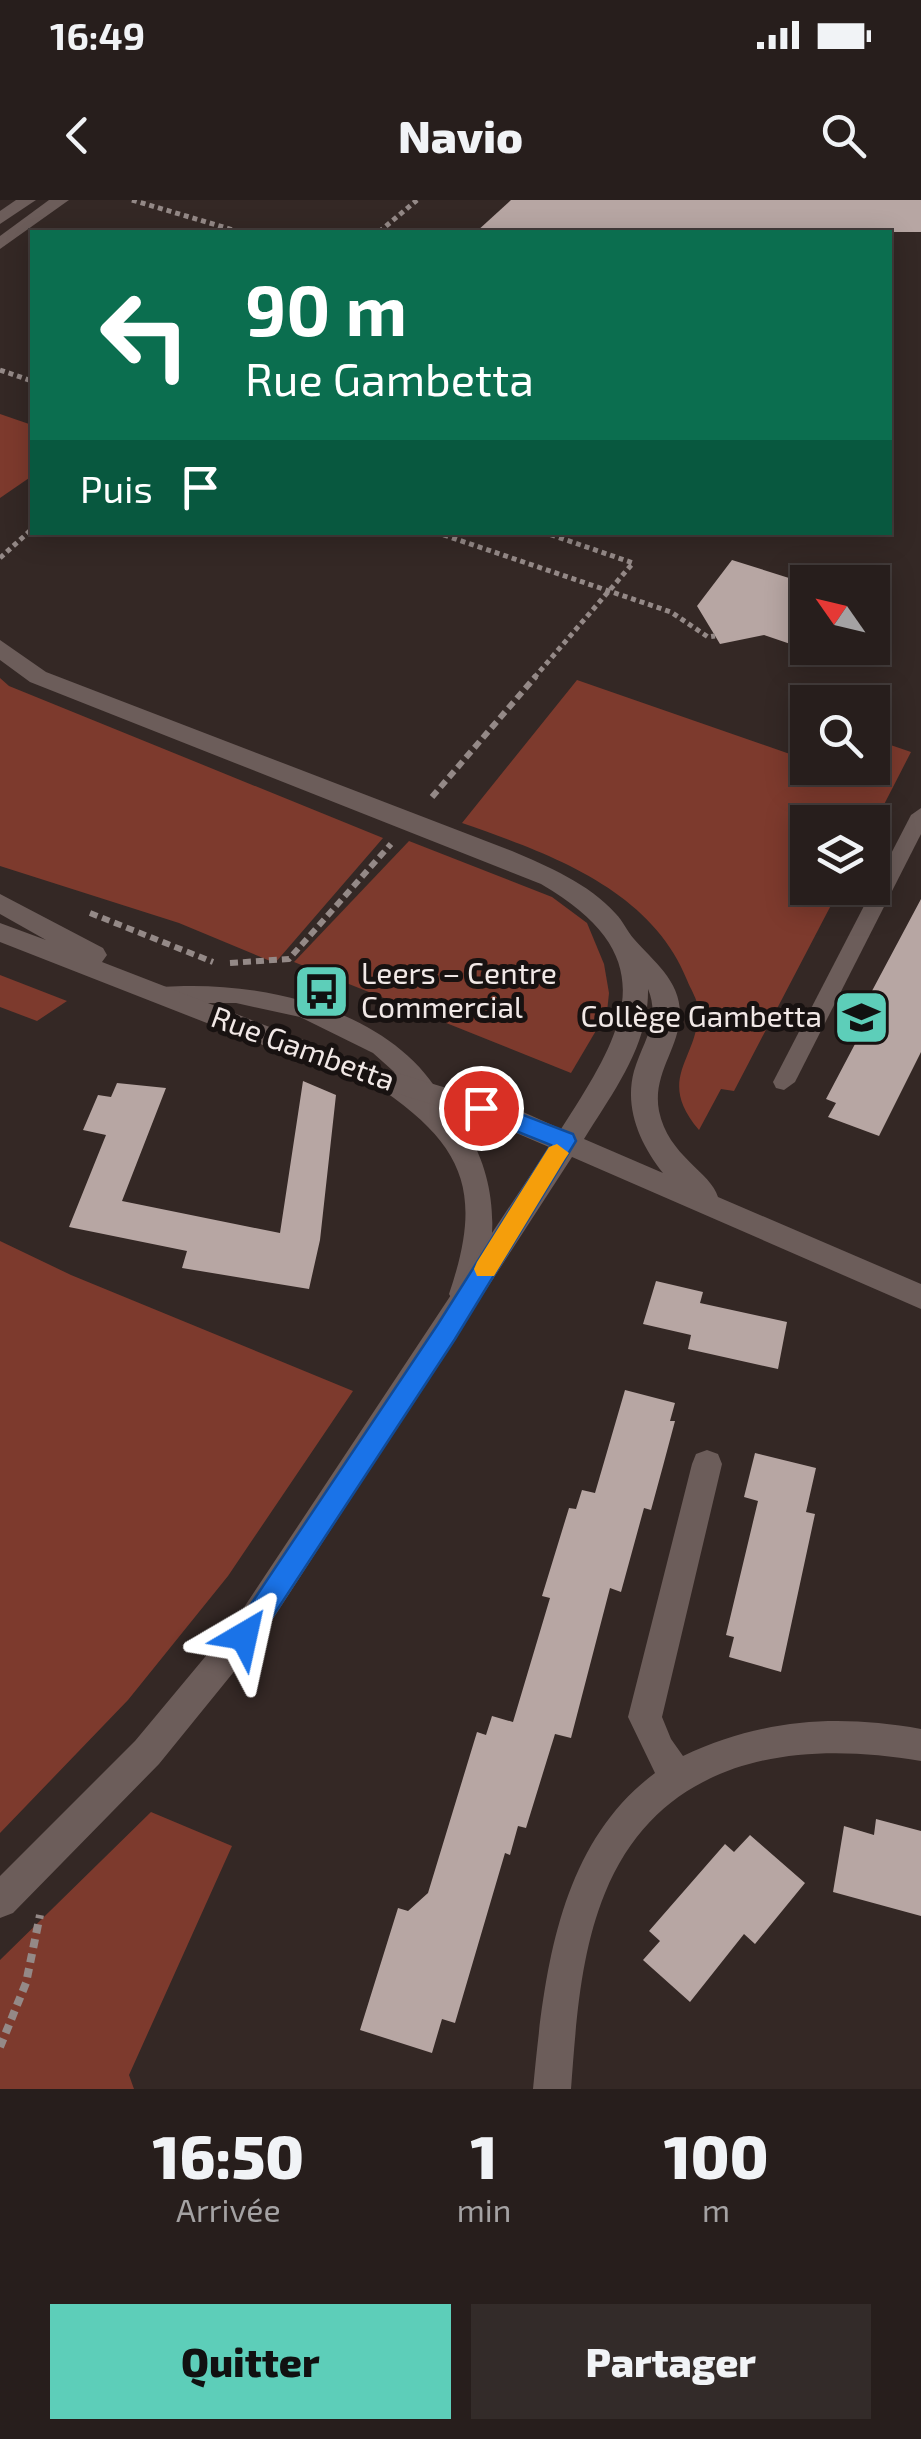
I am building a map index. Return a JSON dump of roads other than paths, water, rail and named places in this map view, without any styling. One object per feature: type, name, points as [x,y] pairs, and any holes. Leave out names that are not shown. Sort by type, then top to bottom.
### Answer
[{"type":"street","points":[[0,220],[27,200]]},
{"type":"street","points":[[0,244],[60,200]]},
{"type":"street","points":[[0,647],[17,664],[38,676],[411,822],[567,888],[609,922],[652,970],[668,1007],[644,1092],[654,1139],[691,1185],[740,1218]]},
{"type":"street","points":[[0,904],[74,942],[159,994]]},
{"type":"street","name":"Rue Gambetta","points":[[0,932],[393,1084],[481,1108],[565,1141],[921,1297]]},
{"type":"street","points":[[0,1900],[116,1790],[227,1660],[278,1590],[630,1039],[636,992],[624,942]]},
{"type":"street","points":[[393,1084],[450,1128],[467,1156],[480,1207],[470,1276],[446,1332]]},
{"type":"street","name":"Rue Gambetta","points":[[829,1254],[921,1281]]},
{"type":"street","points":[[677,1775],[658,1750],[645,1717],[707,1464]]},
{"type":"street","points":[[552,2089],[570,1951],[590,1884],[617,1833],[650,1796],[677,1775],[730,1749],[797,1734],[852,1732],[921,1745]]},
{"type":"lane","points":[[784,1082],[921,815]]},
{"type":"lane","points":[[159,994],[226,994],[278,1003],[370,1040],[395,1058],[428,1093],[450,1128]]},
{"type":"place","name":"Leers – Centre Commercial","points":[[322,991]]},
{"type":"place","name":"Collège Gambetta","points":[[861,1017]]}]
